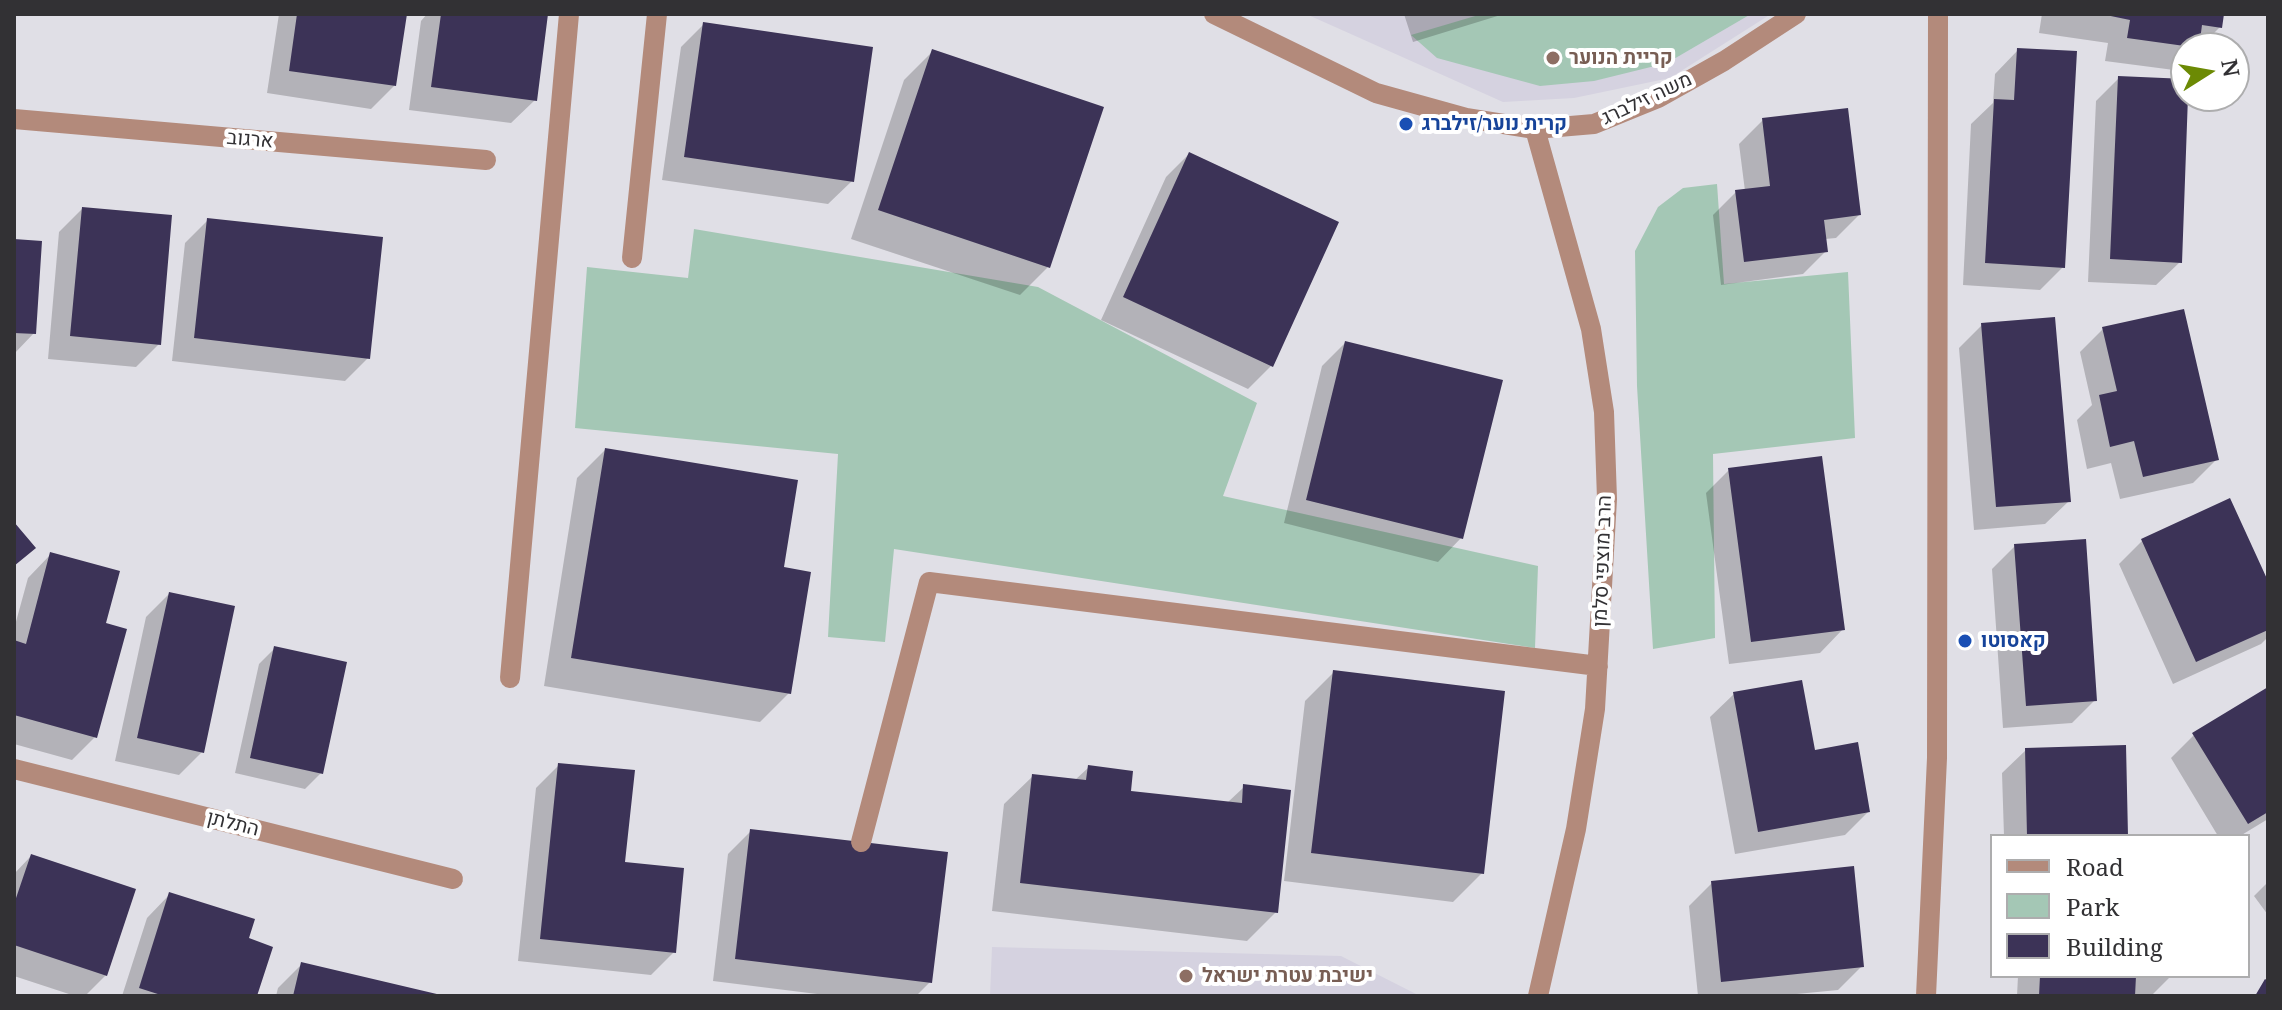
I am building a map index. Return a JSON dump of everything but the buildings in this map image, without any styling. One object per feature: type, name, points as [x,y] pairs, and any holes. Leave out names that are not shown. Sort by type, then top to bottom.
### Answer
[{"type":"street","points":[[510,678],[569,14]]},
{"type":"street","points":[[632,258],[657,14]]},
{"type":"street","name":"משה זילברג","points":[[1214,14],[1376,93],[1466,118],[1535,129],[1594,124],[1658,98],[1724,61],[1796,14]]},
{"type":"street","points":[[1926,996],[1937,758],[1938,14]]},
{"type":"street","name":"ארגוב","points":[[14,119],[486,160]]},
{"type":"street","name":"הרב מוצפי סלמן","points":[[1535,129],[1591,329],[1604,412],[1607,499],[1595,709],[1576,829],[1538,996]]},
{"type":"street","points":[[861,842],[929,582],[1598,666]]},
{"type":"street","name":"התלתן","points":[[14,769],[453,879]]},
{"type":"shaded area","name":"קריית הנוער","points":[[1306,14],[1771,14],[1670,78],[1574,98],[1503,102]]},
{"type":"shaded area","name":"ישיבת עטרת ישראל","points":[[992,947],[1341,956],[1420,996],[990,996]]},
{"type":"green space","name":"קריית הנוער","points":[[1482,14],[1751,14],[1667,63],[1594,81],[1540,86],[1437,58],[1411,35]]},
{"type":"green space","points":[[1717,184],[1724,284],[1848,272],[1855,438],[1713,454],[1715,638],[1653,649],[1637,386],[1635,251],[1658,207],[1683,188]]},
{"type":"green space","points":[[694,229],[1038,287],[1257,403],[1223,496],[1538,566],[1535,648],[894,549],[885,642],[828,637],[838,454],[575,428],[587,267],[688,278]]},
{"type":"place","name":"קריית הנוער","points":[[1553,58]]},
{"type":"place","name":"קרית נוער/זילברג","points":[[1406,124]]},
{"type":"place","name":"קאסוטו","points":[[1965,641]]},
{"type":"place","name":"ישיבת עטרת ישראל","points":[[1186,976]]}]
